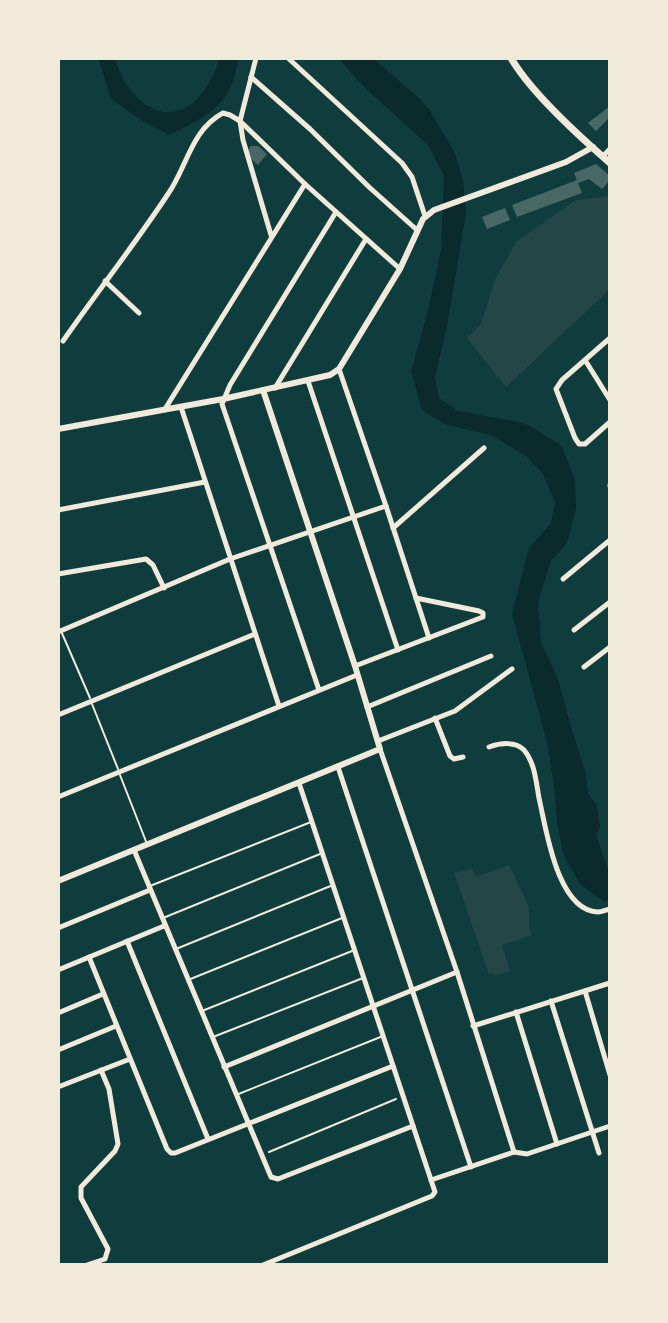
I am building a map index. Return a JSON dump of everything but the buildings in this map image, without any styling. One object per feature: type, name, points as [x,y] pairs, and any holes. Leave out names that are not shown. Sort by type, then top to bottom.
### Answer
[{"type":"main road","points":[[512,60],[543,97],[610,163]]},
{"type":"street","points":[[256,58],[240,121],[271,236]]},
{"type":"street","points":[[288,58],[402,163],[416,185],[425,216]]},
{"type":"street","points":[[251,77],[417,230]]},
{"type":"street","points":[[63,341],[170,192],[202,130],[223,113],[240,121],[400,269]]},
{"type":"street","points":[[58,429],[223,399],[330,375],[339,369],[400,269],[425,216],[566,162],[593,147]]},
{"type":"street","points":[[603,156],[610,149]]},
{"type":"street","points":[[165,409],[305,184]]},
{"type":"street","points":[[319,690],[222,404],[230,385],[336,212]]},
{"type":"street","points":[[275,388],[366,239]]},
{"type":"street","points":[[105,281],[139,313]]},
{"type":"street","points":[[610,338],[558,383],[556,389],[579,444],[585,444],[610,422]]},
{"type":"street","points":[[585,360],[610,400]]},
{"type":"street","points":[[339,369],[429,638]]},
{"type":"street","points":[[308,381],[398,650]]},
{"type":"street","points":[[263,390],[514,1152]]},
{"type":"street","points":[[181,406],[279,706]]},
{"type":"street","points":[[393,528],[484,448]]},
{"type":"street","points":[[58,510],[205,482]]},
{"type":"street","points":[[60,632],[230,559],[386,506]]},
{"type":"street","points":[[563,579],[610,540]]},
{"type":"street","points":[[58,574],[146,559],[153,565],[164,588]]},
{"type":"street","points":[[355,666],[482,618],[483,615],[479,611],[416,598]]},
{"type":"street","points":[[574,630],[610,602]]},
{"type":"street","points":[[58,715],[255,634]]},
{"type":"street","points":[[584,667],[610,647]]},
{"type":"street","points":[[367,707],[491,656]]},
{"type":"street","points":[[58,881],[338,767],[435,718],[462,708],[512,669]]},
{"type":"street","points":[[58,797],[357,675]]},
{"type":"street","points":[[435,718],[450,756],[454,759],[463,757]]},
{"type":"street","points":[[489,747],[509,743],[524,750],[533,767],[552,856],[570,896],[577,905],[597,912],[610,909]]},
{"type":"street","points":[[338,767],[471,1167]]},
{"type":"street","points":[[263,1265],[434,1194],[299,783]]},
{"type":"street","points":[[134,850],[260,1155],[273,1179],[413,1126]]},
{"type":"street","points":[[58,928],[149,888]]},
{"type":"street","points":[[58,970],[165,926]]},
{"type":"street","points":[[127,941],[208,1139]]},
{"type":"street","points":[[89,957],[171,1153],[393,1066]]},
{"type":"street","points":[[224,1067],[457,972]]},
{"type":"street","points":[[473,1026],[610,983]]},
{"type":"street","points":[[585,991],[610,1075]]},
{"type":"street","points":[[58,1013],[103,994]]},
{"type":"street","points":[[551,1001],[599,1153]]},
{"type":"street","points":[[516,1012],[557,1144]]},
{"type":"street","points":[[58,1050],[116,1026]]},
{"type":"street","points":[[58,1087],[130,1059]]},
{"type":"street","points":[[87,1265],[105,1259],[108,1249],[81,1198],[81,1187],[118,1144],[109,1089],[101,1070]]},
{"type":"street","points":[[431,1180],[514,1152],[527,1154],[610,1126]]},
{"type":"lane","points":[[512,60],[523,58]]},
{"type":"lane","points":[[60,632],[147,845]]},
{"type":"lane","points":[[149,888],[312,821]]},
{"type":"lane","points":[[162,918],[322,853]]},
{"type":"lane","points":[[175,950],[333,885]]},
{"type":"lane","points":[[187,980],[344,917]]},
{"type":"lane","points":[[201,1012],[355,950]]},
{"type":"lane","points":[[212,1038],[364,977]]},
{"type":"lane","points":[[235,1095],[384,1036]]},
{"type":"path","points":[[260,1155],[403,1096]]},
{"type":"shaded area","points":[[98,58],[115,58],[121,75],[141,101],[167,112],[181,110],[194,102],[207,86],[219,58],[238,58],[231,87],[216,107],[169,135],[111,99]]},
{"type":"shaded area","points":[[338,58],[373,58],[421,100],[454,151],[463,180],[466,213],[435,377],[439,398],[458,411],[524,423],[561,445],[575,479],[576,509],[567,543],[551,561],[538,602],[541,642],[558,679],[586,774],[588,794],[597,805],[600,827],[596,835],[610,868],[610,900],[604,902],[579,883],[563,853],[547,742],[512,614],[529,548],[551,523],[555,503],[543,474],[526,456],[491,435],[444,424],[422,410],[411,371],[441,250],[444,176],[428,145],[365,88]]},
{"type":"shaded area","points":[[610,196],[610,289],[506,387],[467,338],[481,324],[495,280],[516,242],[576,200]]},
{"type":"shaded area","points":[[509,865],[529,907],[532,935],[502,945],[510,971],[494,976],[493,973],[489,974],[454,873],[472,869],[476,877]]}]
